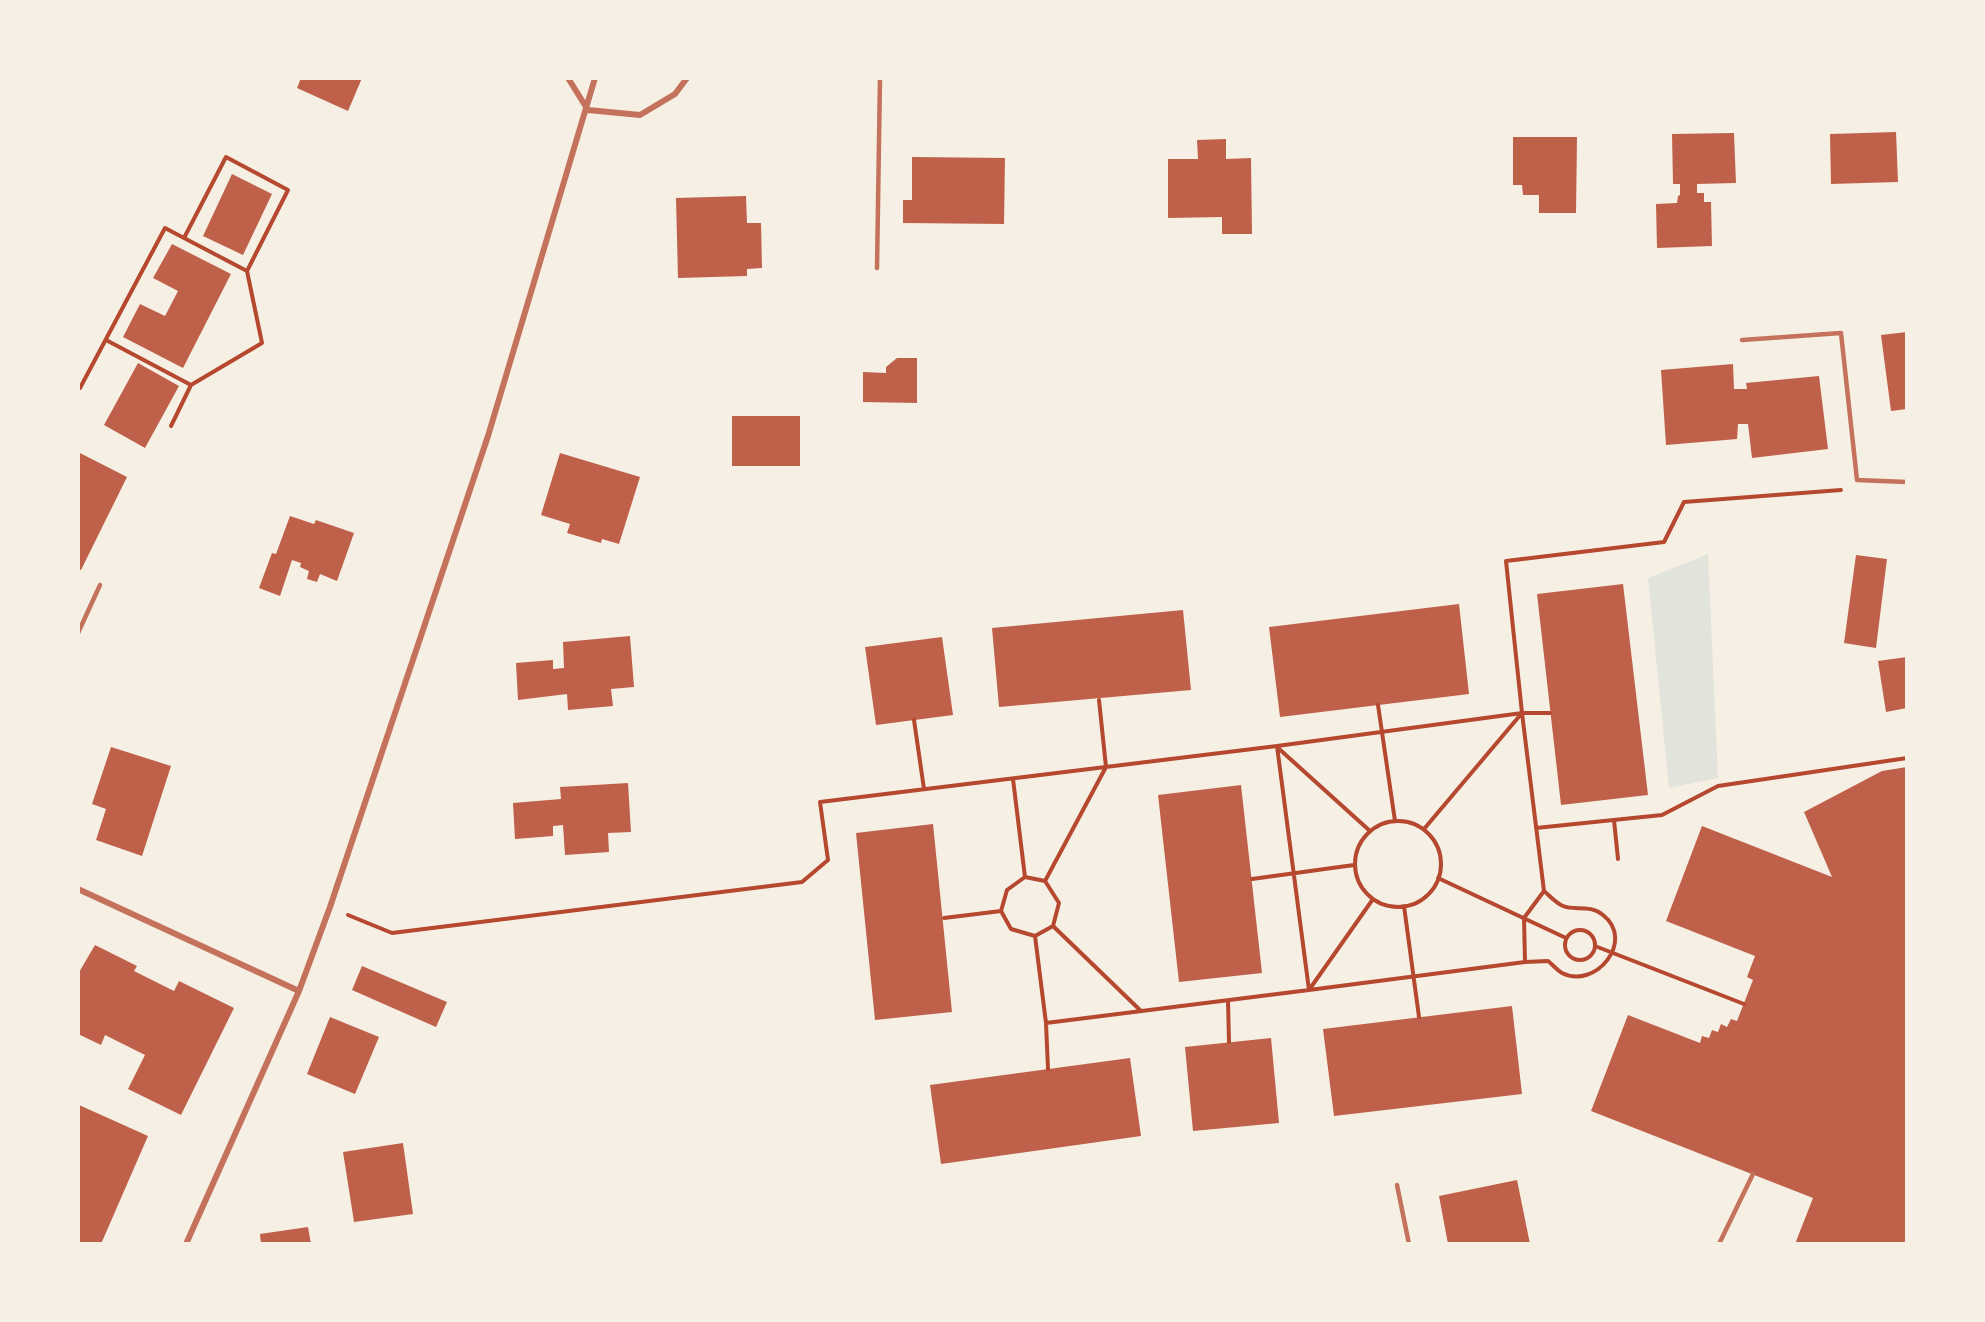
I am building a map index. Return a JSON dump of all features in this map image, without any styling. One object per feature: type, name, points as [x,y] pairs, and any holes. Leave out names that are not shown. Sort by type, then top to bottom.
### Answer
[{"type":"street","points":[[568,78],[588,110]]},
{"type":"street","points":[[186,1244],[299,991],[330,907],[488,436],[588,110],[595,78]]},
{"type":"street","points":[[588,110],[640,115],[675,94],[687,78]]},
{"type":"street","points":[[78,889],[299,991]]},
{"type":"lane","points":[[877,268],[880,78]]},
{"type":"lane","points":[[1742,340],[1841,333],[1857,480],[1907,482]]},
{"type":"lane","points":[[78,633],[100,585]]},
{"type":"lane","points":[[1719,1244],[1753,1174]]},
{"type":"lane","points":[[1397,1185],[1409,1244]]},
{"type":"path","points":[[171,426],[192,384],[262,343],[247,271],[288,190],[226,157],[184,238]]},
{"type":"path","points":[[80,388],[165,228],[247,271]]},
{"type":"path","points":[[106,340],[192,384]]},
{"type":"path","points":[[1525,962],[1524,918],[1544,891],[1506,561],[1664,542],[1684,502],[1849,489],[1857,480]]},
{"type":"path","points":[[1045,881],[1107,767],[1100,700]]},
{"type":"path","points":[[1378,705],[1395,820]]},
{"type":"path","points":[[330,907],[392,933],[802,882],[828,860],[820,802],[1522,714],[1550,713]]},
{"type":"path","points":[[1424,829],[1522,714]]},
{"type":"path","points":[[914,720],[924,789]]},
{"type":"path","points":[[1277,746],[1370,831]]},
{"type":"path","points":[[1277,746],[1310,990]]},
{"type":"path","points":[[1536,828],[1662,815],[1718,786],[1907,758]]},
{"type":"path","points":[[1013,779],[1025,877]]},
{"type":"path","points":[[1395,820],[1410,822],[1424,829],[1434,840],[1440,854],[1438,878],[1431,891],[1420,901],[1404,906],[1393,906],[1373,899],[1363,888],[1354,866],[1358,848],[1370,831],[1395,820]]},
{"type":"path","points":[[1614,820],[1618,859]]},
{"type":"path","points":[[1252,879],[1354,866]]},
{"type":"path","points":[[1025,877],[1045,881],[1059,903],[1053,926],[1035,936],[1011,929],[1001,911],[1007,890],[1025,877]]},
{"type":"path","points":[[1438,878],[1566,938]]},
{"type":"path","points":[[1046,1023],[1525,962],[1548,961],[1561,973],[1575,977],[1605,966],[1613,954],[1616,939],[1603,915],[1584,907],[1563,906],[1544,891]]},
{"type":"path","points":[[1310,990],[1373,899]]},
{"type":"path","points":[[1404,906],[1419,1017]]},
{"type":"path","points":[[944,918],[1001,911]]},
{"type":"path","points":[[1053,926],[1141,1011]]},
{"type":"path","points":[[1584,930],[1593,936],[1595,946],[1588,958],[1574,960],[1566,953],[1566,938],[1574,931],[1584,930]]},
{"type":"path","points":[[1035,936],[1046,1023],[1048,1069]]},
{"type":"path","points":[[1595,946],[1744,1004]]},
{"type":"path","points":[[1228,1001],[1229,1042]]},
{"type":"shaded area","points":[[1708,554],[1718,778],[1669,788],[1648,578]]},
{"type":"building","points":[[301,78],[362,78],[348,111],[297,88]]},
{"type":"building","points":[[1896,132],[1898,182],[1831,184],[1830,134]]},
{"type":"building","points":[[1734,133],[1736,183],[1697,184],[1697,193],[1704,193],[1704,202],[1711,202],[1712,246],[1657,248],[1656,204],[1677,203],[1680,195],[1680,184],[1673,184],[1672,134]]},
{"type":"building","points":[[1513,137],[1577,137],[1576,213],[1539,213],[1539,195],[1523,195],[1522,185],[1513,185]]},
{"type":"building","points":[[1226,139],[1226,159],[1251,158],[1252,234],[1222,234],[1222,217],[1168,218],[1168,159],[1198,159],[1197,140]]},
{"type":"building","points":[[912,157],[1005,158],[1004,224],[903,223],[903,200],[912,200]]},
{"type":"building","points":[[232,174],[272,194],[243,255],[203,236]]},
{"type":"building","points":[[746,196],[747,223],[761,223],[762,268],[747,269],[747,276],[678,278],[676,198]]},
{"type":"building","points":[[172,244],[231,274],[183,368],[123,337],[140,304],[165,316],[178,291],[153,278]]},
{"type":"building","points":[[1907,332],[1907,409],[1891,411],[1881,335]]},
{"type":"building","points":[[897,358],[917,358],[917,403],[863,402],[863,372],[886,373],[886,367]]},
{"type":"building","points":[[138,363],[179,386],[145,448],[104,425]]},
{"type":"building","points":[[1733,364],[1734,389],[1747,389],[1746,383],[1819,376],[1828,449],[1752,458],[1748,424],[1738,424],[1737,439],[1666,445],[1661,370]]},
{"type":"building","points":[[732,416],[800,416],[800,466],[732,466]]},
{"type":"building","points":[[78,452],[127,477],[81,570],[78,569]]},
{"type":"building","points":[[560,453],[640,477],[619,544],[602,539],[601,543],[567,533],[570,524],[541,515]]},
{"type":"building","points":[[290,516],[314,524],[316,520],[354,533],[337,581],[320,574],[317,582],[307,579],[309,571],[300,567],[301,563],[292,560],[280,596],[259,588],[272,553],[276,554]]},
{"type":"building","points":[[1856,555],[1887,559],[1876,648],[1844,643]]},
{"type":"building","points":[[1623,584],[1648,795],[1561,805],[1537,594]]},
{"type":"building","points":[[1459,604],[1469,694],[1280,717],[1269,627]]},
{"type":"building","points":[[1183,610],[1191,690],[999,707],[992,628]]},
{"type":"building","points":[[630,636],[634,687],[611,689],[613,706],[568,710],[567,694],[518,700],[516,663],[553,660],[553,669],[564,668],[563,642]]},
{"type":"building","points":[[942,637],[953,715],[876,725],[865,647]]},
{"type":"building","points":[[1907,657],[1907,708],[1886,712],[1878,661]]},
{"type":"building","points":[[111,747],[171,766],[142,856],[96,840],[106,809],[92,804]]},
{"type":"building","points":[[1907,767],[1907,1235],[1904,1244],[1795,1244],[1813,1198],[1591,1111],[1628,1015],[1700,1043],[1702,1036],[1709,1038],[1712,1030],[1718,1032],[1721,1024],[1727,1027],[1731,1019],[1737,1021],[1753,980],[1747,977],[1755,956],[1666,921],[1702,826],[1832,877],[1804,812],[1882,771]]},
{"type":"building","points":[[628,783],[631,832],[608,833],[609,852],[565,855],[563,825],[553,826],[553,836],[515,839],[513,803],[561,799],[560,787]]},
{"type":"building","points":[[1241,785],[1262,973],[1179,982],[1158,795]]},
{"type":"building","points":[[933,824],[952,1012],[875,1020],[856,833]]},
{"type":"building","points":[[95,945],[137,966],[134,971],[174,991],[179,981],[234,1008],[181,1115],[128,1089],[145,1055],[105,1035],[101,1045],[78,1034],[78,974]]},
{"type":"building","points":[[362,966],[447,1002],[436,1027],[352,990]]},
{"type":"building","points":[[1512,1006],[1522,1094],[1334,1116],[1323,1029]]},
{"type":"building","points":[[330,1017],[379,1037],[355,1094],[307,1074]]},
{"type":"building","points":[[1271,1038],[1279,1123],[1193,1131],[1185,1047]]},
{"type":"building","points":[[1130,1058],[1141,1136],[941,1164],[930,1085]]},
{"type":"building","points":[[79,1105],[148,1136],[101,1244],[78,1244]]},
{"type":"building","points":[[403,1143],[413,1214],[354,1222],[343,1152]]},
{"type":"building","points":[[1517,1180],[1530,1244],[1448,1244],[1439,1196]]},
{"type":"building","points":[[308,1227],[311,1244],[261,1244],[260,1234]]}]
